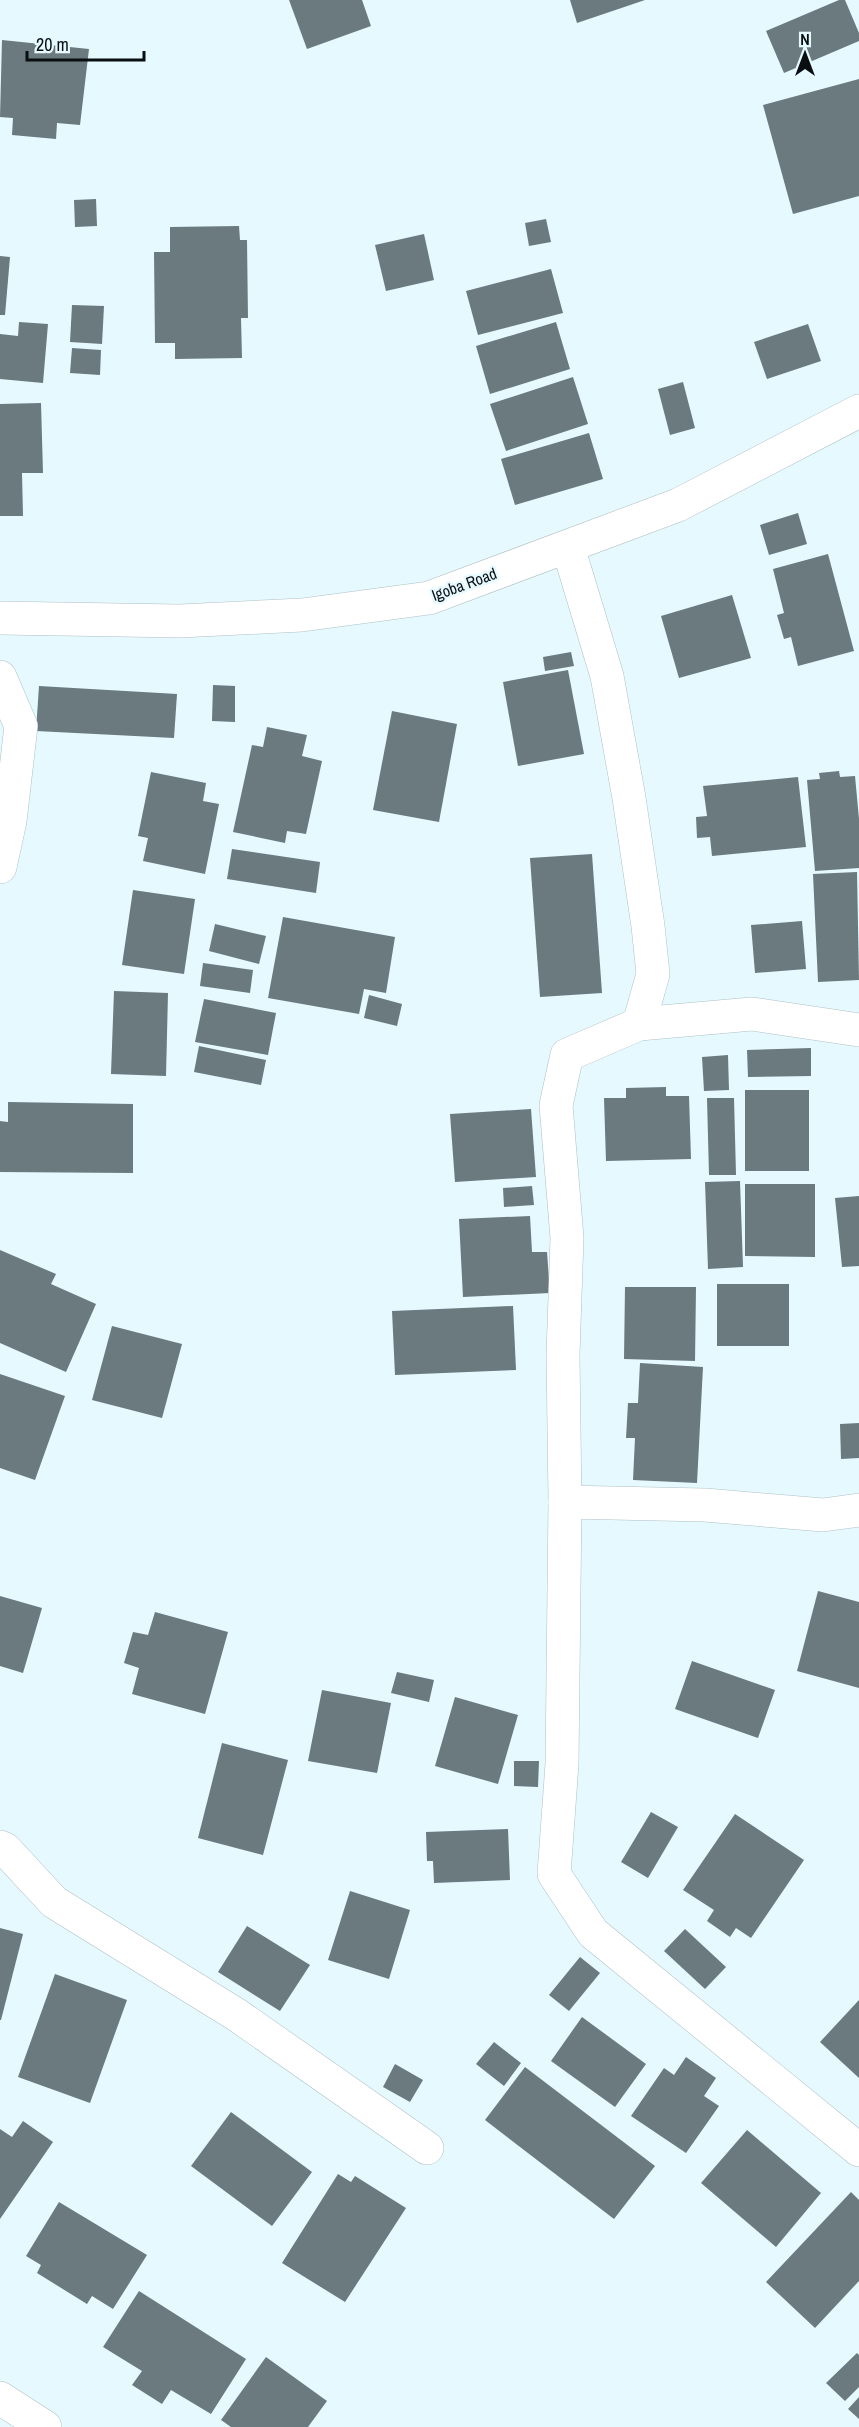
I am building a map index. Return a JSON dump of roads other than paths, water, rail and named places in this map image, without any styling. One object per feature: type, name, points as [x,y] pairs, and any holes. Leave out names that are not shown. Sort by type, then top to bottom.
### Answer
[{"type":"street","name":"Igoba Road","points":[[0,618],[180,621],[302,615],[429,598],[678,505],[859,411]]},
{"type":"street","points":[[568,547],[607,676],[648,926],[653,974],[639,1024]]},
{"type":"street","points":[[0,677],[21,726],[10,822],[0,867]]},
{"type":"street","points":[[859,1030],[752,1014],[639,1024],[567,1055],[556,1105],[567,1238],[563,1356],[565,1502],[562,1764],[554,1874],[593,1933],[859,2150]]},
{"type":"street","points":[[565,1502],[705,1504],[823,1515],[859,1510]]},
{"type":"street","points":[[0,1847],[5,1849],[54,1902],[237,2014],[427,2148]]},
{"type":"street","points":[[0,2398],[45,2427]]}]
